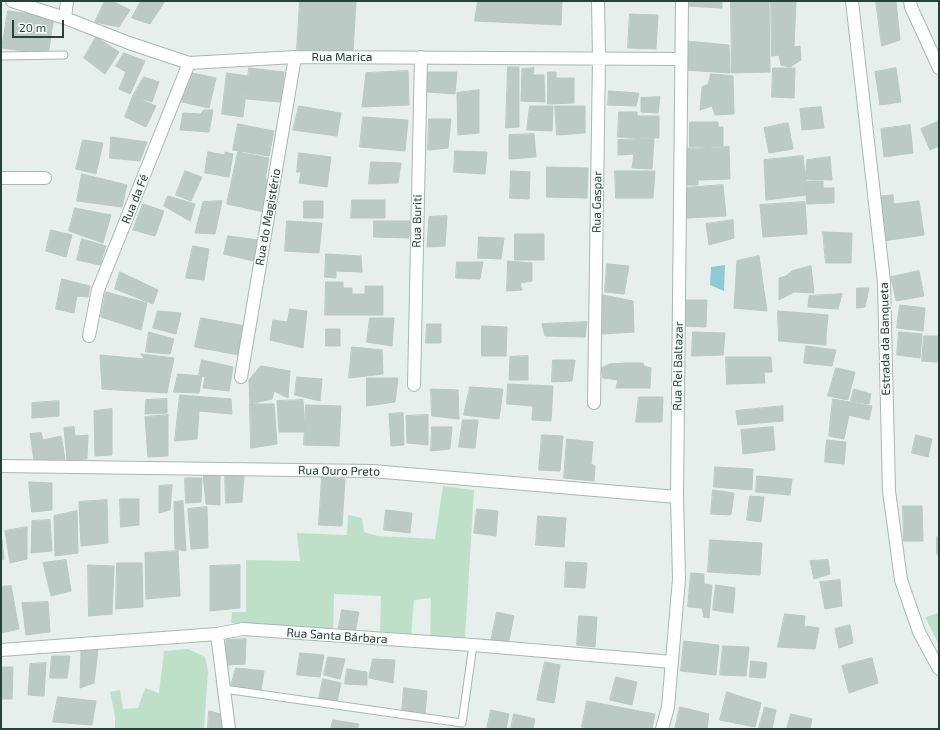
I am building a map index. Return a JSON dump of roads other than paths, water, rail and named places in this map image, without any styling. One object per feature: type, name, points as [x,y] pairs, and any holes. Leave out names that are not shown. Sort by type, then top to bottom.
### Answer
[{"type":"street","name":"Rua Marica","points":[[12,1],[65,18],[129,43],[189,63],[295,57],[682,59]]},
{"type":"street","points":[[65,18],[66,1]]},
{"type":"street","name":"Rua Gaspar","points":[[594,403],[598,1]]},
{"type":"street","name":"Rua Rei Baltazar","points":[[662,729],[668,707],[679,579],[677,497],[682,1]]},
{"type":"street","name":"Estrada da Banqueta","points":[[852,1],[884,282],[889,491],[901,580],[919,632],[939,669]]},
{"type":"street","points":[[910,1],[939,68]]},
{"type":"street","name":"Rua do Magistério","points":[[241,377],[295,57]]},
{"type":"street","name":"Rua Buriti","points":[[414,385],[421,58]]},
{"type":"street","name":"Rua da Fé","points":[[89,336],[98,290],[189,63]]},
{"type":"street","points":[[1,178],[45,178]]},
{"type":"street","name":"Rua Ouro Preto","points":[[1,466],[372,471],[677,497]]},
{"type":"street","name":"Rua Santa Bárbara","points":[[1,650],[217,634],[242,629],[473,645],[672,662]]},
{"type":"street","points":[[217,634],[229,729]]},
{"type":"lane","points":[[1,56],[64,55]]},
{"type":"lane","points":[[224,689],[462,723],[473,645]]},
{"type":"water","points":[[725,265],[724,291],[710,285],[711,267]]}]
